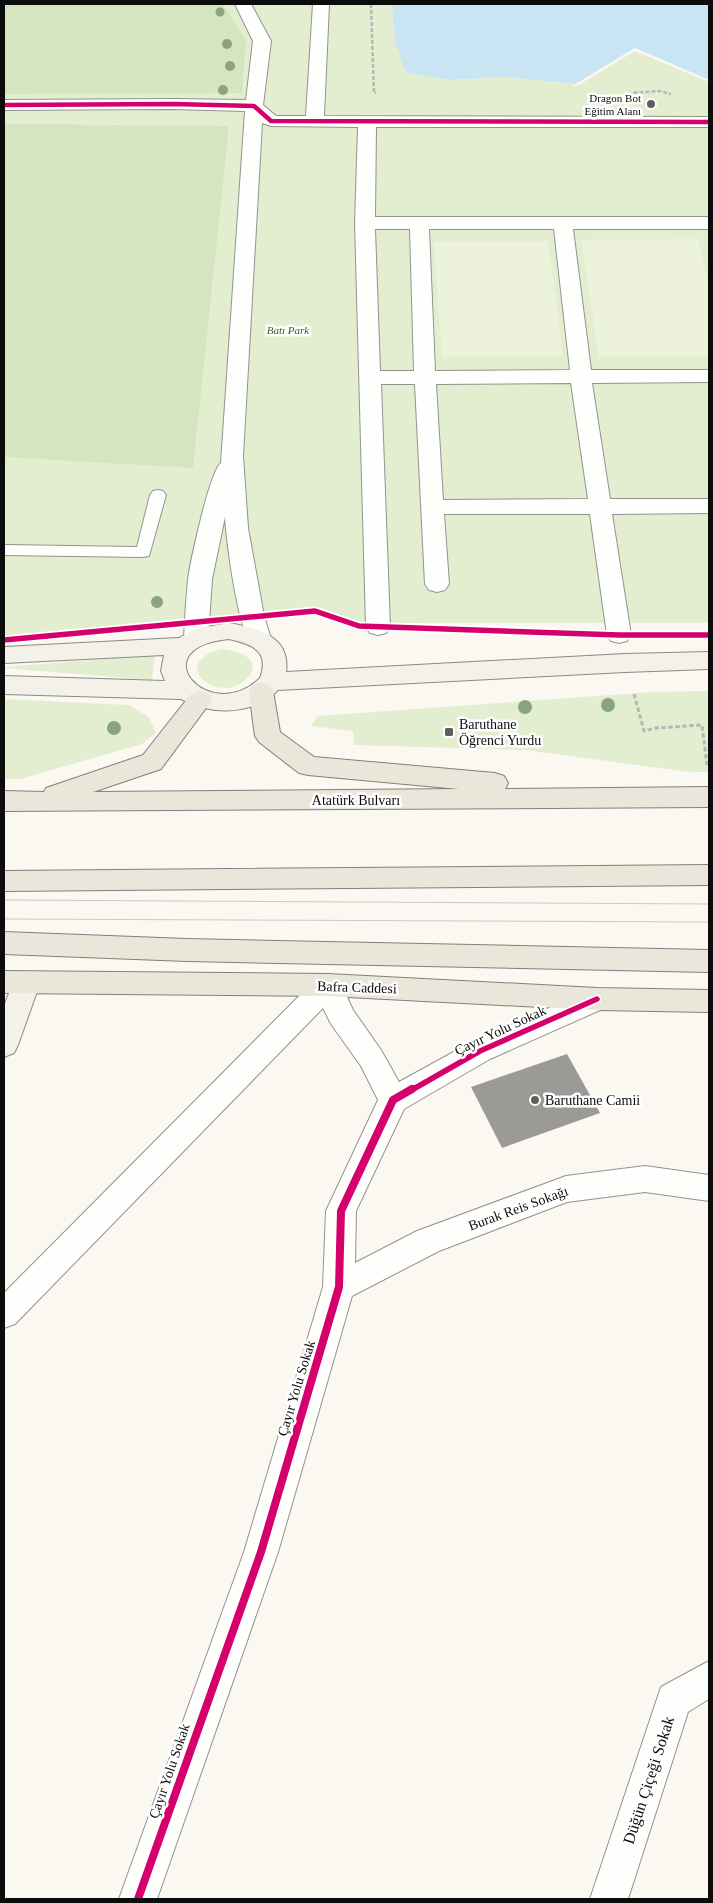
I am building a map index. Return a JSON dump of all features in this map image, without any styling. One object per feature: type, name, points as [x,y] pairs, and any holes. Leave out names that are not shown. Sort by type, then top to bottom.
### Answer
[{"type":"main road","points":[[4,655],[190,642],[212,633],[229,631],[245,634],[259,639],[269,648],[275,659],[275,670],[266,687],[268,736],[308,766],[656,797]]},
{"type":"main road","points":[[190,642],[176,657],[173,668],[176,680],[192,695]]},
{"type":"main road","points":[[4,685],[192,695],[221,703],[243,700],[266,687],[625,663],[709,661]]},
{"type":"main road","points":[[32,802],[152,762],[192,695]]},
{"type":"main road","name":"Atatürk Bulvarı","points":[[4,801],[709,797]]},
{"type":"main road","points":[[4,881],[709,875]]},
{"type":"main road","points":[[4,943],[207,950],[709,961]]},
{"type":"main road","points":[[4,1045],[15,983]]},
{"type":"main road","name":"Bafra Caddesi","points":[[15,983],[328,985],[597,999],[709,1001]]},
{"type":"street","points":[[243,4],[262,41],[254,106],[232,456],[237,528],[252,616],[259,639]]},
{"type":"street","points":[[315,121],[321,4]]},
{"type":"street","points":[[4,105],[173,104],[254,106],[271,120],[709,122]]},
{"type":"street","points":[[367,121],[365,223],[378,627]]},
{"type":"street","points":[[365,223],[563,222],[709,224]]},
{"type":"street","points":[[563,222],[581,377],[619,635]]},
{"type":"street","points":[[419,223],[425,377],[437,584]]},
{"type":"street","points":[[371,378],[709,376]]},
{"type":"street","points":[[190,642],[200,578],[218,497],[232,456]]},
{"type":"street","points":[[433,507],[709,506]]},
{"type":"street","points":[[4,1314],[328,985],[341,1016],[371,1058],[393,1100]]},
{"type":"street","name":"Çayır Yolu Sokak","points":[[138,1899],[260,1552],[340,1287],[341,1211],[393,1100],[480,1050],[597,999]]},
{"type":"street","name":"Burak Reis Sokağı","points":[[340,1287],[428,1241],[566,1188],[645,1179],[709,1188]]},
{"type":"street","name":"Düğün Çiçeği Sokak","points":[[609,1899],[674,1700],[709,1679]]},
{"type":"lane","points":[[4,550],[143,552],[158,495]]},
{"type":"path","points":[[371,4],[374,94],[384,94]]},
{"type":"path","points":[[656,728],[702,725],[708,770]]},
{"type":"green space","name":"Batı Park","points":[[4,4],[394,4],[451,80],[502,77],[575,84],[635,48],[709,80],[709,623],[352,623],[315,611],[4,640]]},
{"type":"green space","points":[[4,4],[223,4],[246,40],[242,93],[4,94]]},
{"type":"green space","points":[[4,124],[229,126],[193,468],[4,457]]},
{"type":"green space","points":[[698,239],[709,287],[709,356],[599,357],[581,240]]},
{"type":"green space","points":[[548,241],[563,356],[442,357],[434,242]]},
{"type":"green space","points":[[220,649],[235,651],[252,662],[251,674],[244,681],[233,687],[221,688],[211,685],[202,679],[198,672],[198,664],[205,656]]},
{"type":"green space","points":[[155,655],[152,680],[4,668],[4,667]]},
{"type":"green space","points":[[709,691],[709,772],[689,772],[525,750],[354,745],[353,731],[311,726],[317,716],[653,692]]},
{"type":"green space","points":[[4,699],[128,705],[149,717],[156,733],[142,744],[20,779],[4,779]]},
{"type":"water","points":[[392,4],[709,4],[709,80],[635,48],[576,84],[502,77],[451,80],[406,73],[395,42]]},
{"type":"pier","points":[[635,48],[709,80],[709,82],[635,51],[577,86],[572,86]]},
{"type":"building","name":"Baruthane Camii","points":[[567,1054],[600,1113],[502,1148],[471,1087]]},
{"type":"tram line","points":[[4,900],[709,904]]},
{"type":"tram line","points":[[4,919],[709,922]]},
{"type":"cycle path","points":[[4,105],[173,104],[254,106],[271,121],[709,122]]},
{"type":"cycle path","points":[[4,640],[315,611],[359,626],[619,635],[709,635]]},
{"type":"cycle path","points":[[138,1899],[261,1552],[339,1287],[341,1211],[393,1100],[480,1051],[597,999]]},
{"type":"place","name":"Dragon Bot Eğitim Alanı","points":[[651,104]]},
{"type":"place","name":"Baruthane Öğrenci Yurdu","points":[[449,732]]},
{"type":"place","name":"Baruthane Camii","points":[[535,1100]]}]
